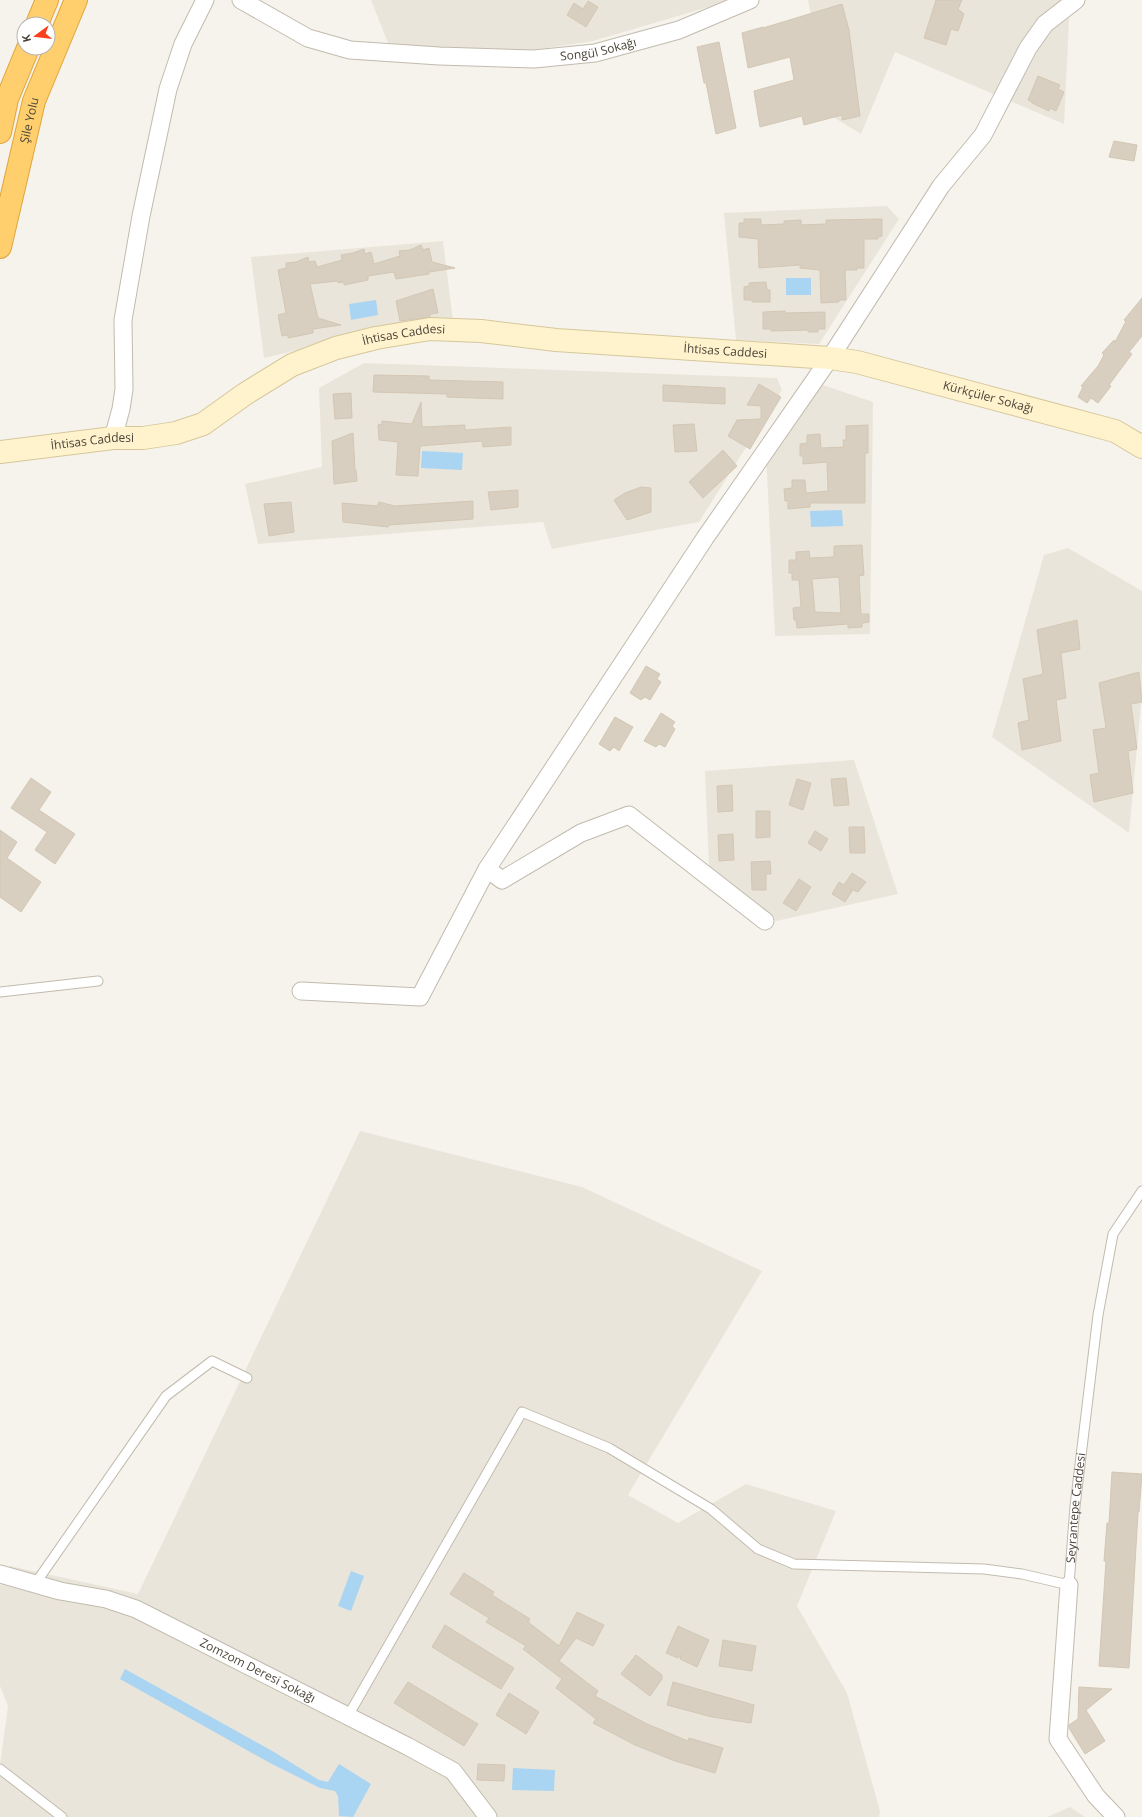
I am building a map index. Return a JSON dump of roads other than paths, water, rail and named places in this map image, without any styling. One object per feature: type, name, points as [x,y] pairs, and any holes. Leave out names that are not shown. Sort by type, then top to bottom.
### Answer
[{"type":"highway","points":[[40,16],[47,0]]},
{"type":"highway","name":"Şile Yolu","points":[[0,247],[34,101],[76,0]]},
{"type":"highway","points":[[0,132],[7,99],[25,56]]},
{"type":"street","points":[[113,438],[121,409],[124,389],[123,320],[140,223],[158,134],[168,89],[183,44],[205,0]]},
{"type":"street","name":"Songül Sokağı","points":[[241,0],[308,38],[350,50],[439,56],[534,59],[595,53],[679,30],[750,0]]},
{"type":"street","points":[[301,991],[420,997],[487,869],[705,538],[830,358],[941,186],[983,135],[1028,48],[1045,24],[1076,0]]},
{"type":"street","name":"İhtisas Caddesi","points":[[0,452],[113,438],[143,438],[176,433],[203,424],[245,394],[292,365],[336,348],[376,338],[430,328],[481,331],[556,340],[830,358]]},
{"type":"street","name":"Kürkçüler Sokağı","points":[[830,358],[857,362],[908,374],[989,398],[1115,430],[1142,447]]},
{"type":"street","points":[[487,869],[502,880],[581,833],[629,815],[765,922]]},
{"type":"street","name":"Zomzom Deresi Sokağı","points":[[0,1574],[60,1591],[106,1599],[136,1610],[348,1716],[453,1771],[488,1817]]},
{"type":"street","name":"Seyrantepe Caddesi","points":[[1069,1584],[1058,1739],[1096,1796],[1116,1817]]},
{"type":"lane","points":[[0,992],[98,981]]},
{"type":"lane","name":"Seyrantepe Caddesi","points":[[1069,1584],[1075,1506],[1098,1322],[1113,1234],[1142,1191]]},
{"type":"lane","points":[[35,1584],[166,1396],[212,1361],[248,1378]]},
{"type":"lane","points":[[348,1716],[522,1412],[610,1448],[711,1509],[758,1548],[794,1564],[984,1569],[1022,1574],[1069,1584]]},
{"type":"lane","points":[[0,1768],[62,1817]]},
{"type":"water","points":[[786,278],[811,278],[811,295],[786,295]]},
{"type":"water","points":[[376,300],[378,315],[351,320],[349,304]]},
{"type":"water","points":[[422,451],[463,453],[462,470],[421,468]]},
{"type":"water","points":[[842,510],[843,526],[811,527],[810,511]]},
{"type":"water","points":[[351,1571],[364,1576],[351,1611],[338,1606]]},
{"type":"water","points":[[125,1669],[274,1752],[319,1780],[328,1782],[339,1764],[371,1784],[353,1817],[339,1816],[338,1796],[335,1791],[320,1788],[270,1763],[120,1679]]},
{"type":"water","points":[[513,1768],[555,1770],[554,1791],[512,1790]]}]
